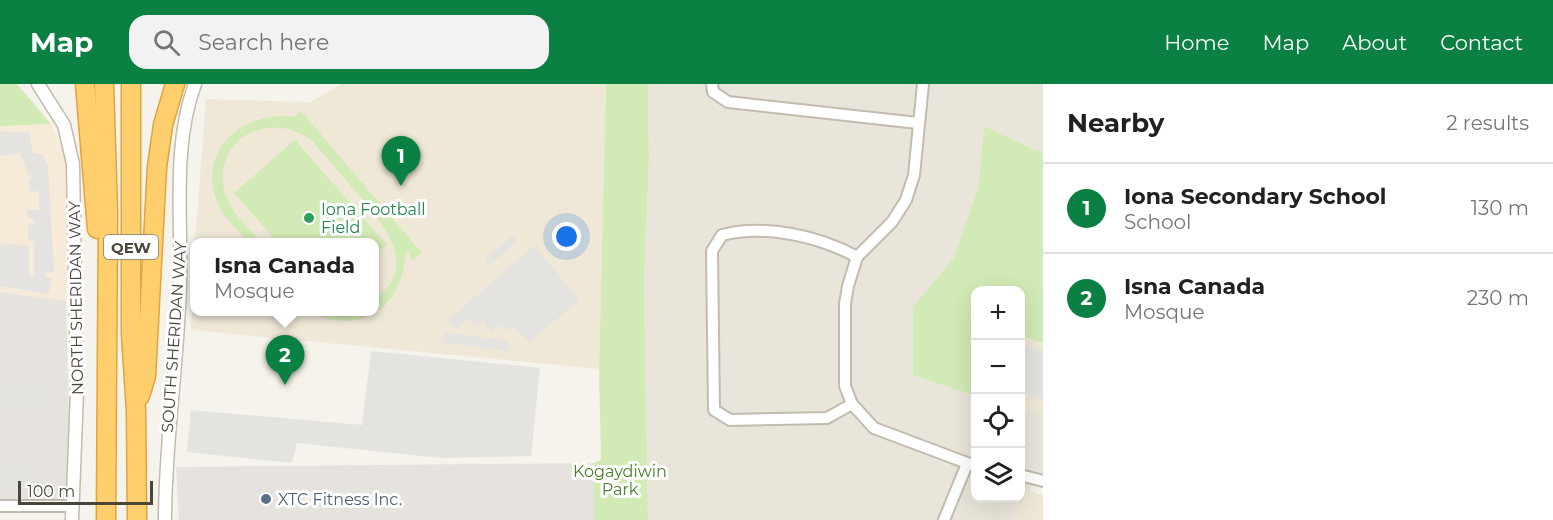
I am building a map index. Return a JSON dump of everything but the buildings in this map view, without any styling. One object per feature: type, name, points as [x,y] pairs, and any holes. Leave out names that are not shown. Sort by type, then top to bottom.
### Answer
[{"type":"highway","points":[[85,84],[102,334],[107,361]]},
{"type":"highway","name":"QEW","points":[[104,84],[108,213],[106,520]]},
{"type":"highway","name":"QEW","points":[[131,84],[130,334],[136,410],[137,520]]},
{"type":"highway","points":[[136,410],[146,376],[157,167],[163,125],[175,84]]},
{"type":"street","name":"NORTH SHERIDAN WAY","points":[[38,84],[64,125],[73,164],[76,214],[77,392],[72,520]]},
{"type":"street","name":"SOUTH SHERIDAN WAY","points":[[165,520],[165,472],[180,284],[183,143],[195,84]]},
{"type":"street","points":[[711,84],[713,92],[728,102],[918,123]]},
{"type":"street","points":[[922,84],[914,175],[906,200],[892,222],[857,256],[845,304],[844,369],[846,386],[852,404],[874,428],[971,465],[944,520]]},
{"type":"street","points":[[852,404],[827,418],[730,420],[714,410],[712,251],[722,235],[786,233],[827,242],[857,256]]},
{"type":"street","points":[[1025,476],[1043,481]]},
{"type":"street","points":[[0,506],[71,506]]},
{"type":"shaded area","points":[[342,84],[606,84],[599,369],[191,330],[191,316],[379,316],[379,238],[195,238],[206,99],[310,102]]},
{"type":"shaded area","points":[[648,84],[1043,84],[1043,150],[1037,151],[984,126],[978,188],[954,257],[913,307],[913,375],[971,395],[971,502],[1023,502],[1012,520],[648,520],[644,280],[649,160]]},
{"type":"shaded area","points":[[51,124],[67,158],[66,301],[0,292],[0,126]]},
{"type":"shaded area","points":[[0,131],[31,133],[30,143],[34,153],[42,154],[48,165],[54,272],[45,273],[45,277],[51,278],[49,294],[0,286],[0,243],[29,246],[29,275],[34,276],[34,241],[28,240],[28,225],[35,224],[35,221],[27,216],[27,210],[39,210],[39,191],[30,192],[28,182],[34,174],[29,176],[20,153],[0,156]]},
{"type":"shaded area","points":[[513,235],[518,241],[490,265],[485,259]]},
{"type":"shaded area","points":[[534,246],[580,300],[529,342],[513,326],[507,331],[502,325],[492,332],[483,321],[477,326],[469,318],[457,329],[448,320]]},
{"type":"shaded area","points":[[0,292],[66,301],[71,490],[64,499],[0,504]]},
{"type":"shaded area","points":[[444,332],[509,341],[508,351],[443,342]]},
{"type":"shaded area","points":[[1025,337],[1043,343],[1043,413],[1025,408]]},
{"type":"shaded area","points":[[1025,345],[1043,350],[1043,399],[1025,393]]},
{"type":"shaded area","points":[[371,351],[540,368],[531,456],[441,458],[297,443],[292,463],[187,452],[191,410],[362,425]]},
{"type":"shaded area","points":[[45,381],[46,406],[0,407],[0,382]]},
{"type":"shaded area","points":[[1025,408],[1043,413],[1043,473],[1036,479],[1025,498]]},
{"type":"shaded area","points":[[594,463],[594,520],[179,520],[176,467]]},
{"type":"shaded area","points":[[0,468],[35,468],[35,490],[0,491]]},
{"type":"shaded area","points":[[1029,491],[1043,495],[1043,520],[1012,520],[1023,502],[1025,502]]},
{"type":"green space","points":[[0,84],[17,84],[51,124],[0,126]]},
{"type":"green space","name":"Kogaydiwin Park","points":[[606,84],[648,84],[649,160],[644,280],[648,520],[594,520],[594,463],[601,460],[599,369]]},
{"type":"green space","points":[[301,111],[422,253],[413,260],[406,250],[403,271],[397,288],[388,302],[379,310],[379,295],[388,286],[395,272],[396,258],[386,230],[313,142],[298,132],[281,128],[265,128],[250,133],[237,142],[228,155],[223,171],[226,197],[239,218],[257,238],[244,238],[225,216],[218,204],[212,179],[214,162],[221,147],[231,135],[259,119],[276,116],[294,117]]},
{"type":"green space","points":[[984,126],[1037,151],[1043,150],[1043,343],[1025,337],[1025,286],[971,286],[971,395],[913,375],[913,307],[954,257],[978,188]]},
{"type":"green space","name":"Iona Football Field","points":[[295,140],[387,245],[379,252],[379,238],[273,238],[234,193]]},
{"type":"green space","points":[[319,316],[367,316],[346,321]]},
{"type":"place","name":"Iona Secondary School","points":[[401,186]]},
{"type":"place","name":"Iona Football Field","points":[[309,218]]},
{"type":"place","name":"Isna Canada","points":[[285,385]]},
{"type":"place","name":"XTC Fitness Inc.","points":[[266,499]]}]
